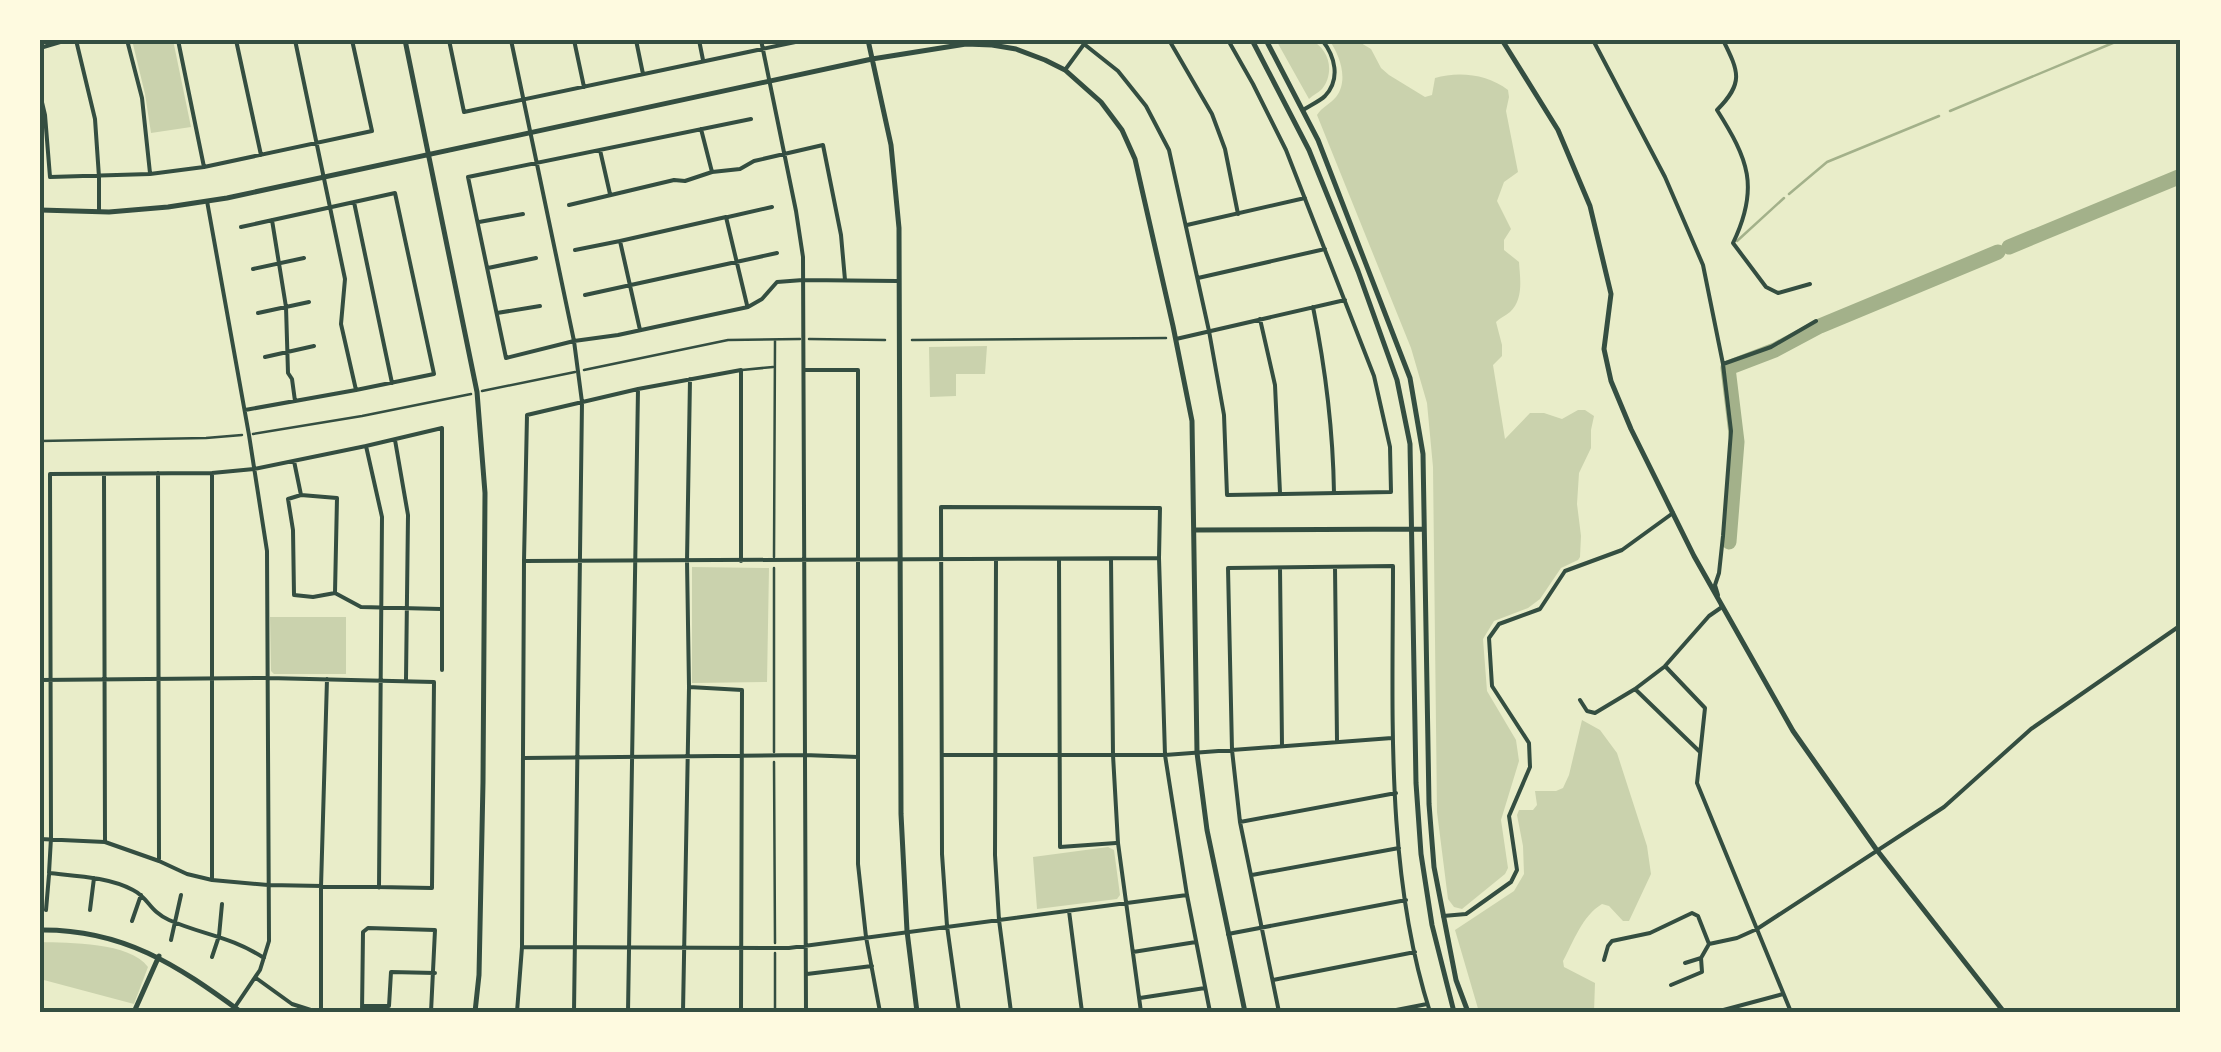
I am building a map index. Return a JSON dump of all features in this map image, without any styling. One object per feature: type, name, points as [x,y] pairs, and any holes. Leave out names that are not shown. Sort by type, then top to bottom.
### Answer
[{"type":"street","points":[[40,48],[66,40]]},
{"type":"street","points":[[76,40],[95,119],[99,211]]},
{"type":"street","points":[[127,40],[142,98],[150,174]]},
{"type":"street","points":[[178,40],[204,167]]},
{"type":"street","points":[[236,40],[261,154]]},
{"type":"street","points":[[295,40],[345,279],[341,324],[356,390]]},
{"type":"street","points":[[40,94],[50,177],[150,174],[204,167],[372,131],[352,40]]},
{"type":"street","points":[[406,40],[477,392],[485,494],[483,782],[475,1012]]},
{"type":"street","points":[[449,40],[464,112],[805,40]]},
{"type":"street","points":[[511,40],[574,342],[582,402],[574,1012]]},
{"type":"street","points":[[574,40],[584,87]]},
{"type":"street","points":[[636,40],[642,74]]},
{"type":"street","points":[[699,40],[704,61]]},
{"type":"street","points":[[761,40],[796,211],[803,280],[806,1012]]},
{"type":"street","points":[[868,40],[891,145],[899,228],[900,814],[907,932],[917,1012]]},
{"type":"street","points":[[1169,40],[1212,114],[1225,149],[1238,214]]},
{"type":"street","points":[[1065,70],[1085,42],[1118,71],[1146,106],[1168,150],[1224,415],[1227,495],[1391,492],[1390,446],[1374,376],[1286,150],[1228,40]]},
{"type":"street","points":[[1252,40],[1309,150],[1397,380],[1410,444],[1416,783],[1421,854],[1432,925],[1454,1012]]},
{"type":"street","points":[[1266,40],[1318,140],[1410,378],[1424,454],[1429,804],[1434,867],[1456,980],[1468,1012]]},
{"type":"street","points":[[1303,110],[1326,95],[1336,76],[1332,52],[1322,40]]},
{"type":"street","points":[[1502,40],[1558,130],[1590,206],[1611,294],[1604,349],[1611,382],[1673,513],[1778,708],[1877,851],[2004,1012]]},
{"type":"street","points":[[1593,40],[1665,177],[1703,265],[1731,431],[1715,584],[1722,606]]},
{"type":"street","points":[[1723,40],[1734,63],[1736,87],[1717,110],[1739,145],[1750,183],[1746,210],[1733,243],[1766,286],[1778,293],[1810,284]]},
{"type":"street","points":[[40,210],[99,211],[207,201],[965,42],[1016,50],[1065,70],[1101,102],[1122,130],[1135,159],[1192,421],[1197,752],[1208,830],[1246,1012]]},
{"type":"street","points":[[751,119],[468,177],[506,358],[748,306],[762,299],[778,282],[899,280]]},
{"type":"street","points":[[701,129],[712,172]]},
{"type":"street","points":[[569,205],[674,180],[686,182],[823,145],[841,235],[844,280]]},
{"type":"street","points":[[600,150],[610,194]]},
{"type":"street","points":[[241,227],[395,193],[434,374],[245,410]]},
{"type":"street","points":[[1186,226],[1305,198]]},
{"type":"street","points":[[40,930],[110,938],[159,956],[238,1010],[256,978],[269,941],[267,551],[207,201]]},
{"type":"street","points":[[354,202],[392,383]]},
{"type":"street","points":[[575,250],[772,207]]},
{"type":"street","points":[[479,222],[522,214]]},
{"type":"street","points":[[726,217],[748,306]]},
{"type":"street","points":[[272,220],[286,308],[288,373],[295,401]]},
{"type":"street","points":[[620,241],[640,330]]},
{"type":"street","points":[[1197,278],[1325,249]]},
{"type":"street","points":[[585,295],[777,253]]},
{"type":"street","points":[[253,269],[304,258]]},
{"type":"street","points":[[488,268],[536,258]]},
{"type":"street","points":[[1176,339],[1345,300]]},
{"type":"street","points":[[258,313],[309,302]]},
{"type":"street","points":[[497,313],[540,306]]},
{"type":"street","points":[[1313,307],[1326,374],[1334,493]]},
{"type":"street","points":[[1260,319],[1274,385],[1280,494]]},
{"type":"street","points":[[1722,364],[1772,346],[1816,322]]},
{"type":"street","points":[[912,340],[1166,338]]},
{"type":"street","points":[[774,557],[775,339]]},
{"type":"street","points":[[584,370],[728,340],[800,339]]},
{"type":"street","points":[[810,339],[885,340]]},
{"type":"street","points":[[264,357],[314,346]]},
{"type":"street","points":[[516,1012],[522,947],[527,415],[638,389],[775,366]]},
{"type":"street","points":[[740,560],[741,370]]},
{"type":"street","points":[[804,370],[858,370],[858,864],[880,1012]]},
{"type":"street","points":[[482,391],[574,372]]},
{"type":"street","points":[[683,1012],[690,380]]},
{"type":"street","points":[[628,1012],[638,389]]},
{"type":"street","points":[[253,434],[470,394]]},
{"type":"street","points":[[46,910],[51,838],[50,474],[254,469],[442,428],[442,670]]},
{"type":"street","points":[[40,441],[242,436]]},
{"type":"street","points":[[394,440],[408,515],[406,681]]},
{"type":"street","points":[[366,446],[382,516],[379,888]]},
{"type":"street","points":[[294,461],[301,495]]},
{"type":"street","points":[[158,473],[159,861]]},
{"type":"street","points":[[212,473],[212,880]]},
{"type":"street","points":[[104,474],[105,842]]},
{"type":"street","points":[[335,593],[337,498],[288,498],[293,530],[294,595],[335,593],[361,608],[441,609]]},
{"type":"street","points":[[959,1012],[942,854],[941,507],[1160,508],[1165,754],[1186,895],[1210,1012]]},
{"type":"street","points":[[1443,916],[1466,914],[1511,882],[1517,870],[1510,816],[1530,767],[1529,744],[1492,686],[1489,638],[1499,624],[1540,610],[1565,572],[1622,550],[1673,513]]},
{"type":"street","points":[[1194,530],[1424,530]]},
{"type":"street","points":[[1111,558],[1112,756],[1118,842],[1141,1012]]},
{"type":"street","points":[[524,561],[1159,558]]},
{"type":"street","points":[[1058,559],[1060,848],[1118,842]]},
{"type":"street","points":[[996,560],[994,855],[1011,1012]]},
{"type":"street","points":[[1279,1012],[1240,822],[1232,750],[1228,568],[1393,566],[1393,738],[1399,848],[1415,952],[1430,1012]]},
{"type":"street","points":[[1335,567],[1338,740]]},
{"type":"street","points":[[774,568],[774,752]]},
{"type":"street","points":[[1280,568],[1282,746]]},
{"type":"street","points":[[1580,700],[1587,712],[1596,714],[1636,690],[1665,666],[1722,606]]},
{"type":"street","points":[[1671,985],[1702,972],[1701,958],[1709,944],[1737,938],[1756,928],[1944,807],[2031,729],[2181,625]]},
{"type":"street","points":[[1665,666],[1705,708],[1697,784],[1791,1012]]},
{"type":"street","points":[[40,680],[268,678],[434,682],[432,888],[321,887],[212,880],[105,842],[40,839]]},
{"type":"street","points":[[256,978],[292,1004],[319,1012],[326,679]]},
{"type":"street","points":[[689,688],[742,690],[741,1012]]},
{"type":"street","points":[[1636,690],[1700,751]]},
{"type":"street","points":[[942,755],[1112,756],[1393,738]]},
{"type":"street","points":[[525,758],[858,757]]},
{"type":"street","points":[[774,762],[775,942]]},
{"type":"street","points":[[1240,822],[1396,793]]},
{"type":"street","points":[[1251,875],[1399,848]]},
{"type":"street","points":[[49,873],[94,878],[130,888],[156,914],[242,944],[264,958]]},
{"type":"street","points":[[90,910],[94,878]]},
{"type":"street","points":[[171,940],[181,894]]},
{"type":"street","points":[[132,921],[141,895]]},
{"type":"street","points":[[522,947],[789,948],[1186,895]]},
{"type":"street","points":[[1228,934],[1406,900]]},
{"type":"street","points":[[212,957],[222,904]]},
{"type":"street","points":[[1069,910],[1082,1012]]},
{"type":"street","points":[[1604,960],[1612,941],[1650,934],[1692,914],[1698,916],[1709,944]]},
{"type":"street","points":[[432,1012],[434,973],[435,930],[368,928],[363,932],[362,1009],[390,1006],[391,972],[434,973]]},
{"type":"street","points":[[1133,952],[1196,942]]},
{"type":"street","points":[[1272,980],[1415,952]]},
{"type":"street","points":[[775,954],[775,1012]]},
{"type":"street","points":[[134,1012],[159,956]]},
{"type":"street","points":[[1685,963],[1701,958]]},
{"type":"street","points":[[806,974],[872,966]]},
{"type":"street","points":[[1139,998],[1205,988]]},
{"type":"street","points":[[1716,1012],[1783,994]]},
{"type":"street","points":[[1386,1012],[1427,1004]]},
{"type":"green space","points":[[132,40],[173,40],[191,127],[151,133]]},
{"type":"green space","points":[[1276,40],[1309,40],[1326,54],[1326,83],[1309,99]]},
{"type":"green space","points":[[1329,40],[1356,40],[1371,49],[1389,75],[1425,97],[1432,95],[1435,78],[1453,75],[1482,77],[1508,90],[1506,111],[1518,172],[1504,182],[1497,201],[1511,229],[1504,240],[1504,250],[1519,262],[1520,281],[1514,307],[1496,322],[1502,356],[1493,365],[1505,439],[1530,413],[1562,419],[1585,410],[1594,416],[1591,448],[1579,473],[1580,557],[1561,568],[1540,599],[1528,608],[1494,621],[1483,639],[1487,691],[1516,740],[1519,761],[1501,820],[1508,868],[1462,909],[1454,907],[1448,899],[1437,812],[1433,467],[1427,403],[1411,348],[1317,115],[1336,97],[1342,83],[1337,53]]},
{"type":"green space","points":[[987,346],[985,374],[956,374],[956,396],[930,397],[929,347]]},
{"type":"green space","points":[[692,567],[769,568],[767,682],[692,683]]},
{"type":"green space","points":[[270,617],[346,617],[346,674],[274,674]]},
{"type":"green space","points":[[1582,720],[1600,730],[1617,753],[1647,846],[1651,874],[1629,921],[1623,921],[1602,904],[1584,922],[1563,961],[1564,967],[1595,983],[1594,1012],[1479,1012],[1455,930],[1514,891],[1524,874],[1517,815],[1519,810],[1533,810],[1537,805],[1535,791],[1563,788]]},
{"type":"green space","points":[[1108,847],[1114,850],[1120,895],[1117,899],[1037,909],[1033,857]]},
{"type":"green space","points":[[40,942],[114,948],[139,959],[148,967],[134,1004],[40,979]]},
{"type":"waterway","points":[[1950,111],[2120,40]]},
{"type":"waterway","points":[[1789,194],[1827,162],[1939,116]]},
{"type":"waterway","points":[[2009,247],[2181,176]]},
{"type":"waterway","points":[[1737,241],[1784,198]]},
{"type":"waterway","points":[[1729,542],[1737,442],[1728,368],[1998,252]]}]
